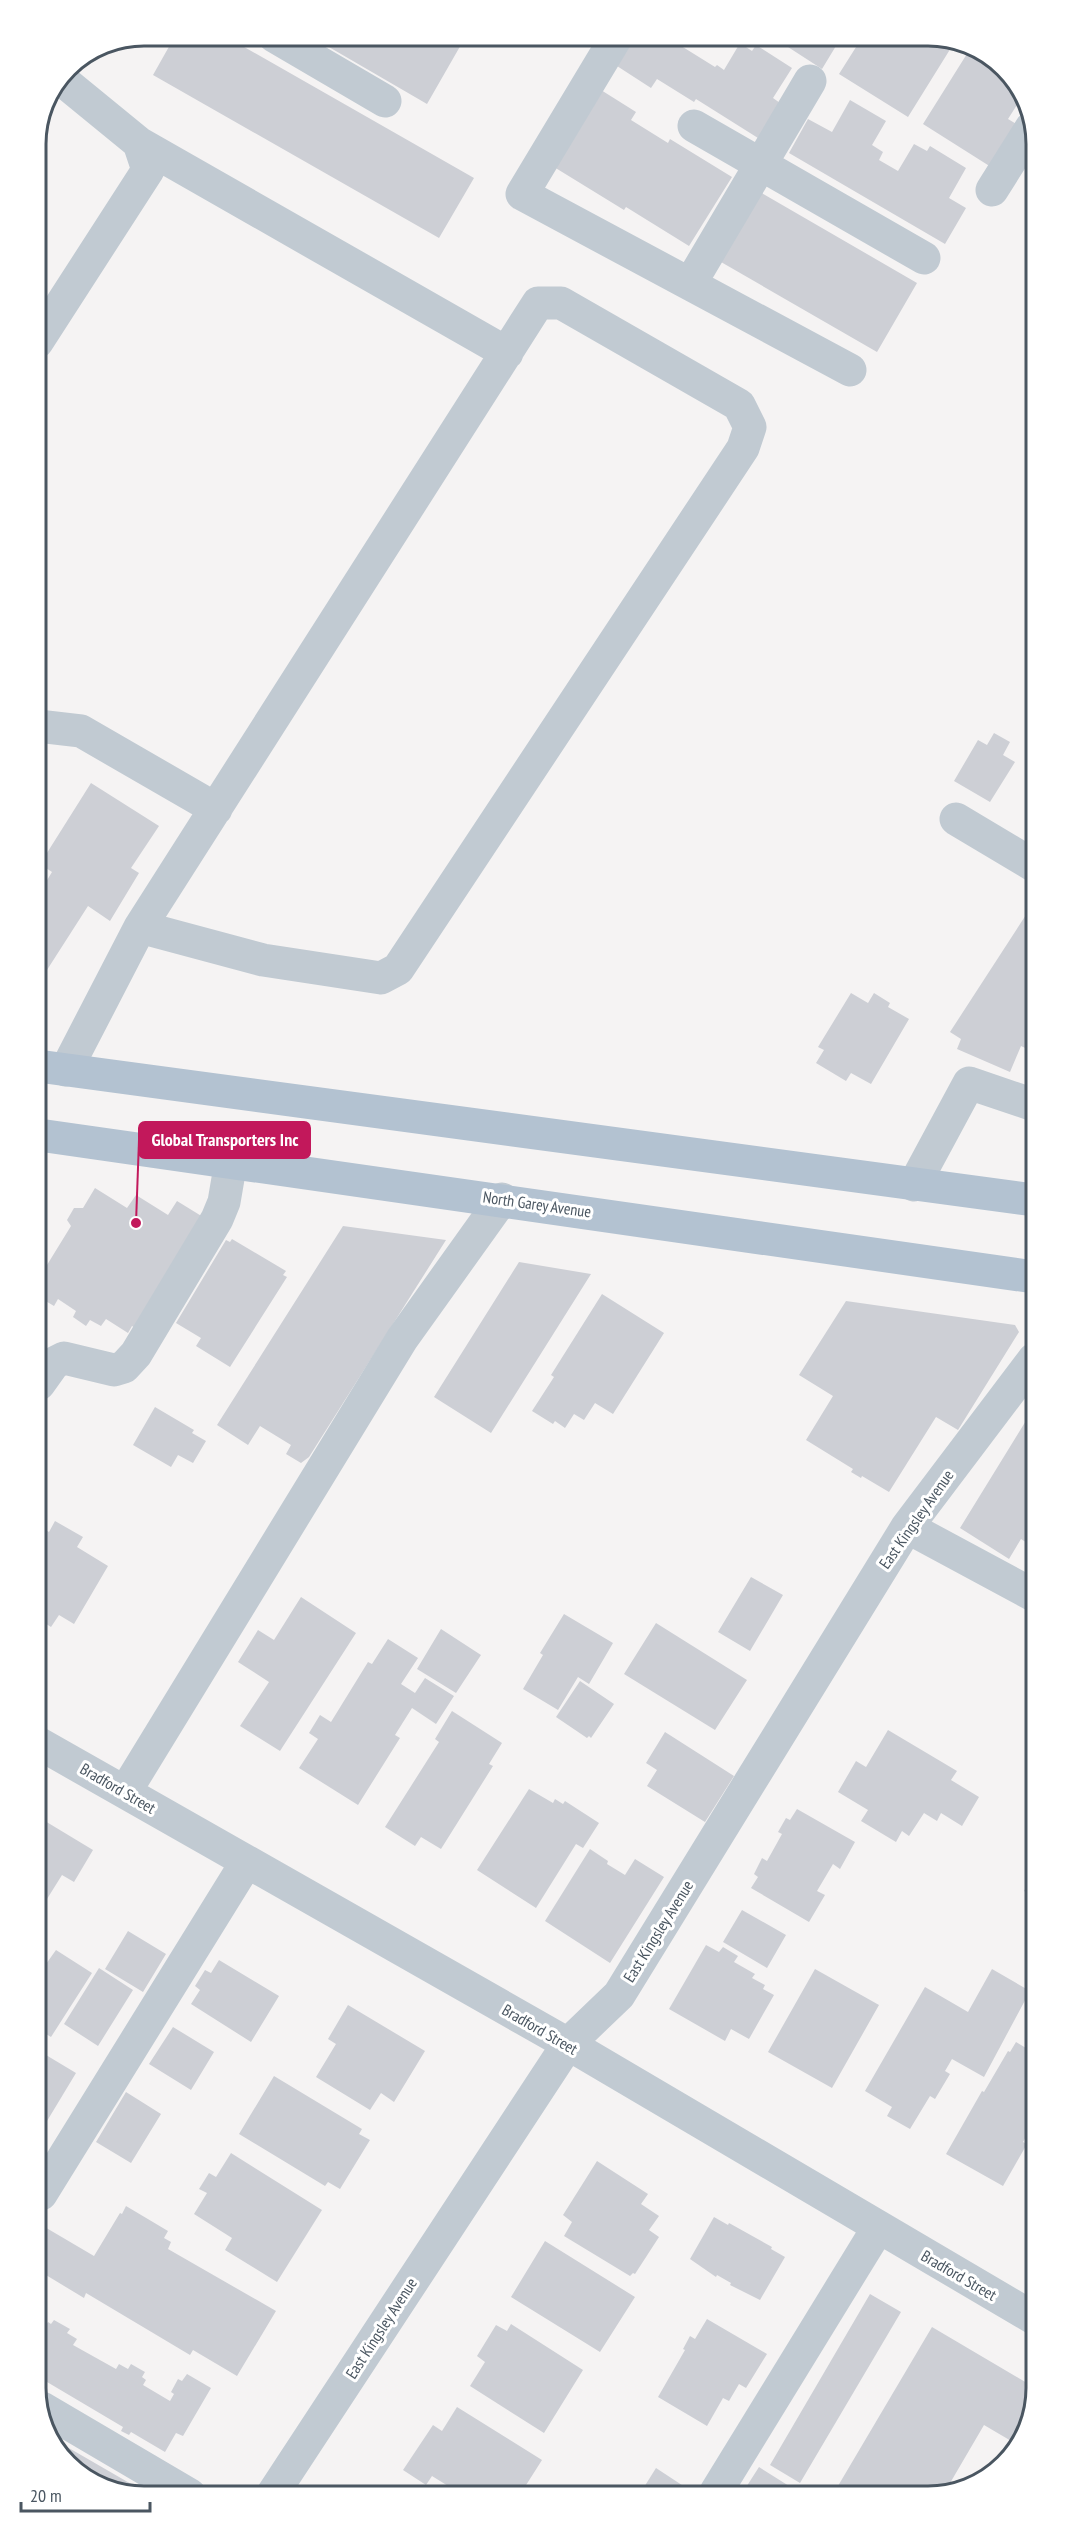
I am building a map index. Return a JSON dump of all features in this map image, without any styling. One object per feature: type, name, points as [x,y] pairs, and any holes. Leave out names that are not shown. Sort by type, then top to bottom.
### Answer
[{"type":"main road","points":[[52,1068],[1026,1199]]},
{"type":"main road","name":"North Garey Avenue","points":[[47,1136],[502,1199],[1026,1276]]},
{"type":"street","points":[[292,46],[386,101]]},
{"type":"street","points":[[611,47],[522,194],[850,370]]},
{"type":"street","points":[[690,284],[810,81]]},
{"type":"street","points":[[67,84],[139,143],[507,353]]},
{"type":"street","points":[[694,126],[924,258]]},
{"type":"street","points":[[992,190],[1026,137]]},
{"type":"street","points":[[47,327],[148,170],[139,143]]},
{"type":"street","points":[[52,1068],[140,927],[538,303],[561,303],[739,405],[750,428],[743,448],[398,969],[381,978],[263,960],[140,927]]},
{"type":"street","points":[[47,727],[81,731],[216,809]]},
{"type":"street","points":[[956,819],[1026,861]]},
{"type":"street","points":[[914,1185],[969,1083],[1026,1102]]},
{"type":"street","points":[[46,1374],[54,1363],[64,1358],[114,1370],[124,1367],[136,1354],[217,1219],[225,1202],[231,1161]]},
{"type":"street","points":[[125,1792],[402,1339],[502,1199]]},
{"type":"street","name":"East Kingsley Avenue","points":[[278,2485],[568,2044],[619,1995],[907,1527],[1026,1370]]},
{"type":"street","points":[[907,1527],[1026,1591]]},
{"type":"street","name":"Bradford Street","points":[[46,1748],[568,2044],[1026,2314]]},
{"type":"street","points":[[46,2186],[246,1863]]},
{"type":"street","points":[[720,2486],[878,2228]]},
{"type":"street","points":[[50,2413],[173,2485]]},
{"type":"building","points":[[169,46],[243,46],[474,178],[439,238],[153,75]]},
{"type":"building","points":[[328,46],[460,46],[427,104]]},
{"type":"building","points":[[629,47],[682,47],[724,70],[738,47],[746,47],[752,51],[755,47],[759,47],[792,68],[773,98],[780,103],[758,138],[696,99],[694,102],[657,79],[651,88],[617,66]]},
{"type":"building","points":[[788,47],[835,47],[822,69]]},
{"type":"building","points":[[856,47],[950,49],[908,117],[839,74]]},
{"type":"building","points":[[966,55],[978,60],[998,75],[1017,104],[1008,119],[1018,125],[991,167],[923,124]]},
{"type":"building","points":[[601,90],[636,112],[631,120],[668,143],[670,139],[732,177],[689,246],[626,207],[624,210],[554,167]]},
{"type":"building","points":[[850,100],[886,121],[872,145],[883,152],[879,160],[898,171],[914,144],[927,151],[930,146],[966,168],[949,198],[966,208],[945,244],[789,153],[808,119],[832,132]]},
{"type":"building","points":[[760,192],[917,283],[877,352],[721,262]]},
{"type":"building","points":[[994,733],[1010,742],[1003,755],[1015,762],[990,802],[954,781],[978,740],[987,745]]},
{"type":"building","points":[[91,783],[159,826],[131,868],[139,873],[110,921],[88,906],[47,971],[47,881],[52,872],[47,868],[47,853]]},
{"type":"building","points":[[1026,915],[1026,1048],[1021,1046],[1010,1072],[957,1049],[961,1039],[950,1032]]},
{"type":"building","points":[[851,993],[868,1003],[874,993],[890,1003],[888,1007],[909,1019],[871,1084],[851,1073],[846,1081],[816,1063],[824,1050],[818,1047]]},
{"type":"building","points":[[95,1188],[127,1208],[136,1195],[168,1215],[177,1201],[203,1217],[138,1330],[132,1326],[128,1333],[106,1319],[101,1326],[90,1320],[86,1326],[73,1317],[76,1311],[58,1299],[54,1306],[46,1301],[46,1266],[71,1226],[67,1220],[74,1208],[83,1208]]},
{"type":"building","points":[[343,1226],[446,1240],[309,1457],[301,1463],[286,1454],[291,1445],[260,1426],[248,1445],[217,1425]]},
{"type":"building","points":[[232,1239],[286,1271],[283,1275],[287,1277],[230,1367],[196,1346],[201,1338],[176,1323],[226,1240],[230,1242]]},
{"type":"building","points":[[519,1262],[591,1274],[491,1433],[434,1397]]},
{"type":"building","points":[[602,1294],[664,1333],[613,1414],[595,1403],[584,1420],[574,1414],[565,1428],[555,1421],[553,1424],[532,1411],[554,1377],[551,1375]]},
{"type":"building","points":[[846,1301],[1015,1325],[1019,1332],[958,1430],[936,1417],[889,1492],[851,1472],[853,1469],[806,1440],[833,1396],[799,1375]]},
{"type":"building","points":[[155,1407],[194,1430],[192,1433],[206,1441],[193,1463],[178,1455],[171,1467],[133,1445]]},
{"type":"building","points":[[1026,1421],[1026,1542],[1021,1539],[1009,1559],[960,1528]]},
{"type":"building","points":[[55,1521],[83,1537],[77,1547],[108,1566],[74,1624],[59,1615],[51,1627],[46,1624],[46,1530],[49,1532]]},
{"type":"building","points":[[751,1577],[783,1595],[750,1651],[718,1632]]},
{"type":"building","points":[[301,1597],[356,1633],[280,1751],[240,1726],[269,1682],[238,1662],[258,1630],[274,1640]]},
{"type":"building","points":[[564,1614],[613,1643],[589,1684],[578,1677],[558,1710],[523,1689],[543,1655],[540,1653]]},
{"type":"building","points":[[656,1623],[747,1680],[715,1730],[624,1674]]},
{"type":"building","points":[[441,1629],[481,1655],[456,1693],[417,1669]]},
{"type":"building","points":[[388,1639],[418,1658],[401,1684],[415,1693],[425,1678],[454,1696],[436,1724],[412,1708],[395,1735],[400,1738],[358,1805],[299,1768],[318,1739],[309,1733],[320,1715],[331,1722],[368,1662],[372,1664]]},
{"type":"building","points":[[580,1681],[614,1704],[591,1738],[589,1736],[587,1738],[556,1717]]},
{"type":"building","points":[[452,1711],[502,1743],[489,1764],[493,1766],[441,1849],[421,1837],[415,1846],[385,1827],[439,1742],[435,1739]]},
{"type":"building","points":[[888,1730],[957,1771],[951,1780],[979,1797],[962,1826],[941,1813],[937,1821],[924,1813],[909,1836],[902,1831],[896,1842],[861,1821],[868,1810],[838,1792],[856,1761],[866,1767]]},
{"type":"building","points":[[665,1732],[734,1776],[705,1822],[647,1786],[657,1770],[646,1763]]},
{"type":"building","points":[[529,1789],[553,1803],[555,1799],[563,1804],[565,1801],[599,1823],[583,1848],[576,1844],[536,1908],[477,1870]]},
{"type":"building","points":[[797,1809],[855,1842],[840,1869],[833,1864],[817,1891],[825,1895],[809,1922],[751,1888],[758,1877],[754,1874],[762,1858],[767,1861],[782,1834],[778,1832],[786,1818],[790,1820]]},
{"type":"building","points":[[46,1822],[93,1850],[74,1882],[62,1875],[47,1899]]},
{"type":"building","points":[[590,1849],[608,1861],[607,1864],[625,1875],[635,1859],[664,1877],[610,1963],[545,1921]]},
{"type":"building","points":[[742,1910],[786,1935],[767,1968],[723,1942]]},
{"type":"building","points":[[128,1931],[166,1954],[143,1992],[105,1969]]},
{"type":"building","points":[[706,1945],[719,1952],[723,1947],[738,1956],[734,1962],[755,1974],[752,1978],[765,1985],[763,1989],[774,1995],[749,2039],[731,2029],[725,2041],[669,2009]]},
{"type":"building","points":[[56,1950],[92,1973],[51,2037],[46,2034],[46,1964]]},
{"type":"building","points":[[219,1960],[279,1996],[251,2042],[191,2004],[200,1990],[195,1986],[205,1970],[211,1973]]},
{"type":"building","points":[[99,1968],[133,1990],[98,2046],[64,2024]]},
{"type":"building","points":[[815,1969],[879,2005],[832,2088],[768,2052]]},
{"type":"building","points":[[992,1969],[1026,1989],[1026,1998],[984,2077],[952,2059],[945,2071],[950,2074],[935,2099],[930,2096],[910,2129],[887,2116],[892,2107],[865,2091],[925,1987],[968,2012]]},
{"type":"building","points":[[348,2005],[425,2051],[394,2102],[381,2093],[370,2110],[316,2077],[336,2044],[328,2039]]},
{"type":"building","points":[[173,2027],[214,2052],[191,2090],[149,2064]]},
{"type":"building","points":[[1016,2042],[1026,2048],[1026,2137],[1023,2142],[1026,2146],[1003,2186],[946,2154],[982,2091],[984,2092],[1008,2051],[1010,2052]]},
{"type":"building","points":[[46,2055],[76,2073],[46,2122]]},
{"type":"building","points":[[274,2076],[362,2129],[359,2134],[370,2140],[340,2189],[328,2182],[325,2186],[239,2134]]},
{"type":"building","points":[[126,2092],[161,2114],[131,2163],[96,2142]]},
{"type":"building","points":[[231,2153],[322,2210],[277,2282],[225,2250],[232,2238],[194,2214],[207,2193],[199,2189],[209,2173],[216,2177]]},
{"type":"building","points":[[597,2161],[648,2194],[641,2204],[659,2216],[649,2230],[659,2237],[635,2274],[630,2276],[564,2236],[572,2222],[563,2215]]},
{"type":"building","points":[[126,2206],[168,2231],[164,2238],[171,2242],[168,2249],[276,2311],[237,2376],[193,2350],[190,2355],[86,2293],[84,2298],[46,2275],[46,2228],[94,2256],[120,2213],[122,2214]]},
{"type":"building","points":[[714,2217],[772,2247],[771,2249],[785,2257],[760,2300],[730,2285],[731,2283],[717,2275],[716,2277],[690,2259]]},
{"type":"building","points":[[545,2241],[635,2297],[600,2352],[511,2297]]},
{"type":"building","points":[[870,2294],[901,2312],[800,2483],[770,2465]]},
{"type":"building","points":[[707,2319],[767,2354],[746,2388],[739,2384],[729,2401],[723,2398],[707,2426],[658,2397],[685,2350],[683,2349],[690,2336],[695,2339]]},
{"type":"building","points":[[54,2320],[70,2329],[67,2333],[77,2339],[73,2345],[116,2369],[119,2364],[128,2369],[131,2364],[145,2372],[142,2377],[146,2380],[143,2385],[170,2401],[174,2394],[171,2392],[178,2379],[182,2381],[187,2374],[211,2388],[183,2436],[176,2433],[165,2452],[131,2432],[129,2435],[121,2431],[123,2427],[46,2381],[46,2325],[48,2322],[51,2324]]},
{"type":"building","points":[[511,2324],[583,2370],[544,2433],[470,2386],[485,2362],[477,2356],[496,2325],[507,2331]]},
{"type":"building","points":[[932,2327],[1026,2383],[1025,2407],[1010,2440],[984,2425],[950,2483],[928,2486],[838,2486]]},
{"type":"building","points":[[457,2407],[542,2460],[526,2485],[447,2485],[432,2476],[426,2485],[403,2470],[433,2425],[442,2431]]},
{"type":"building","points":[[67,2447],[131,2484],[119,2482],[95,2472],[75,2457]]},
{"type":"building","points":[[759,2467],[789,2486],[747,2486]]},
{"type":"building","points":[[656,2468],[683,2486],[645,2486]]},
{"type":"place","name":"Global Transporters Inc","points":[[136,1223]]}]
